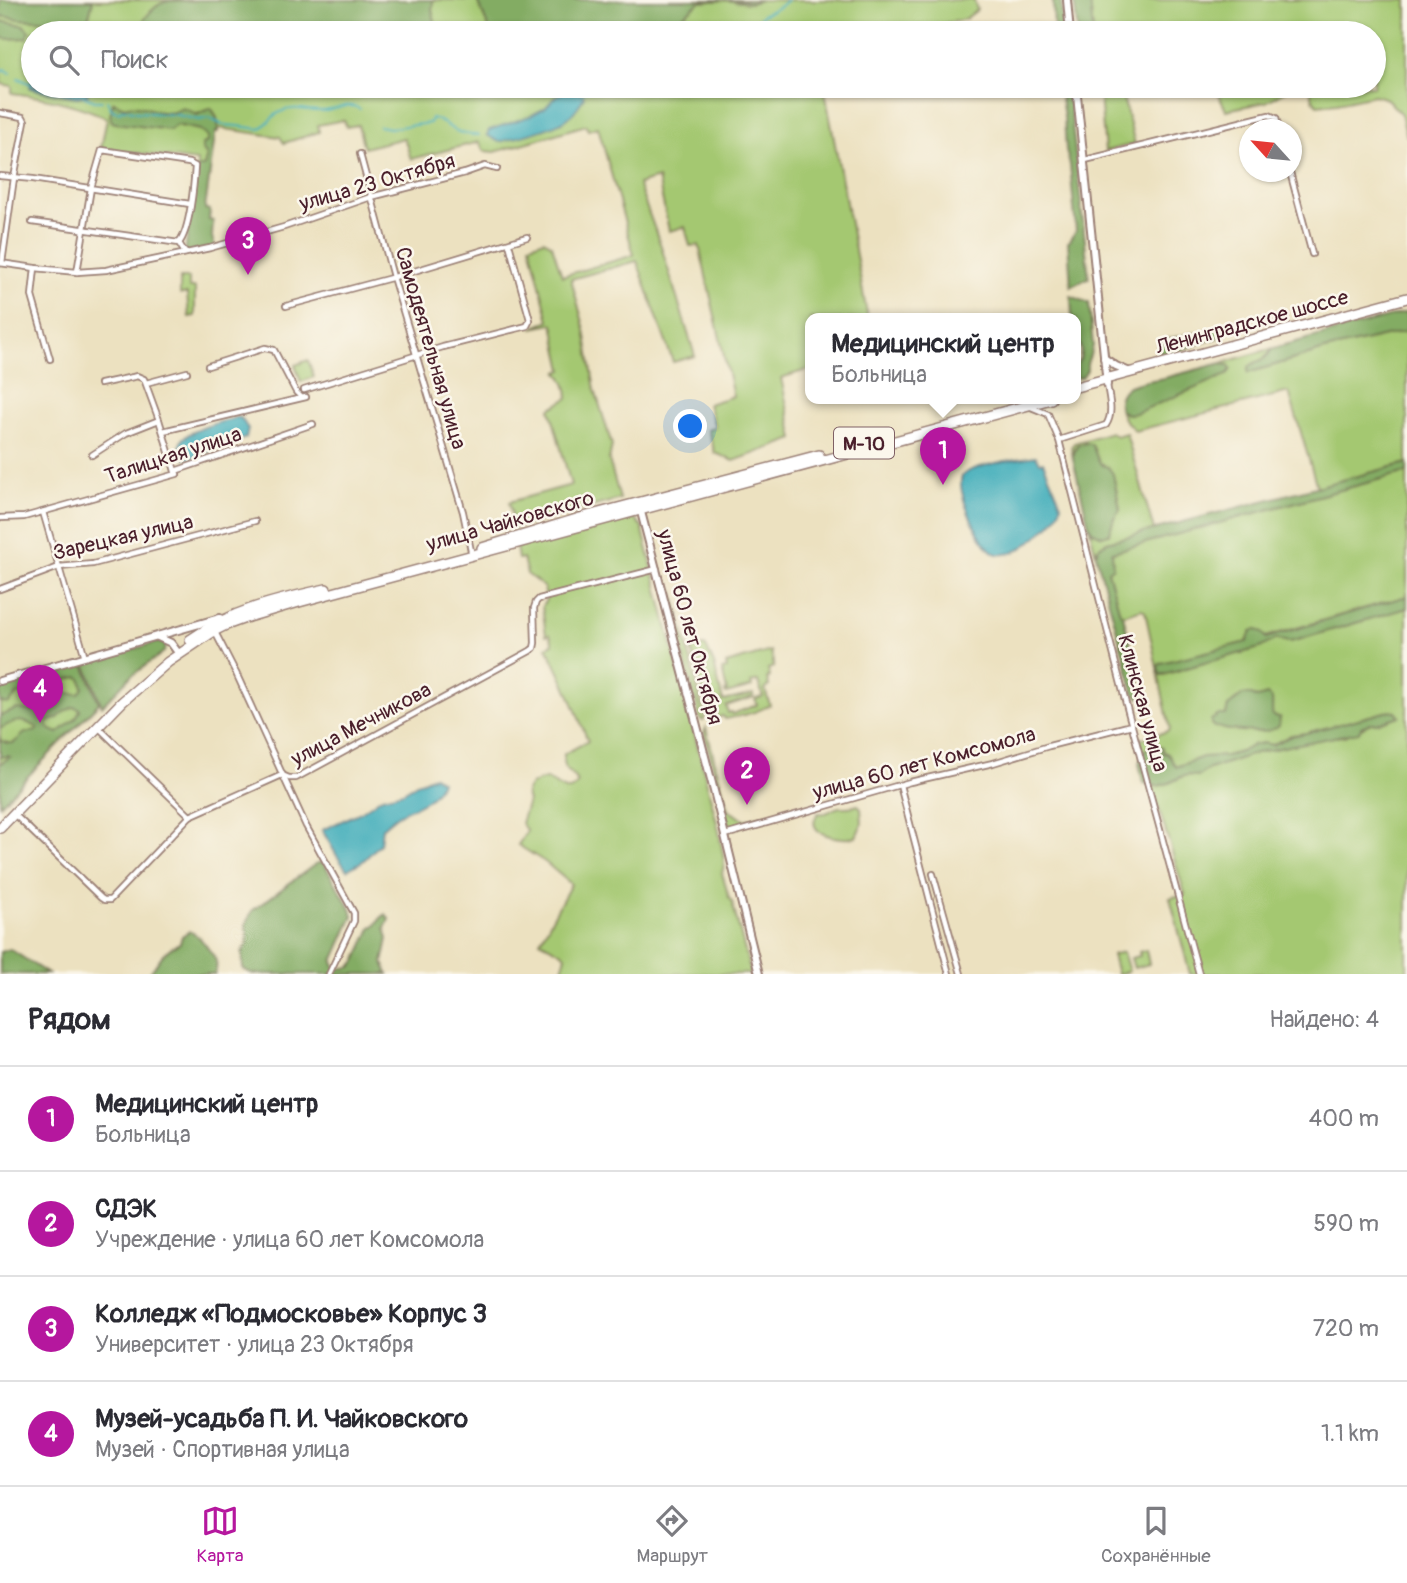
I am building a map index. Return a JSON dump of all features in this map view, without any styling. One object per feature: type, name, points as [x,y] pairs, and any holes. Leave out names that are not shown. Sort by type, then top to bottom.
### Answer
[{"type":"highway","name":"Ленинградское шоссе","points":[[1107,382],[1130,372],[1407,298]]},
{"type":"highway","name":"Ленинградское шоссе","points":[[1107,382],[1407,304]]},
{"type":"highway","points":[[1081,388],[1093,383],[1107,382]]},
{"type":"highway","points":[[1081,389],[1107,382]]},
{"type":"highway","name":"улица Чайковского","points":[[213,628],[640,506],[1023,404]]},
{"type":"highway","name":"улица Чайковского","points":[[233,615],[286,598],[471,551],[521,535],[640,506]]},
{"type":"highway","name":"М-10","points":[[0,820],[136,681],[233,615]]},
{"type":"highway","name":"М-10","points":[[0,828],[97,727],[178,652]]},
{"type":"street","points":[[1067,0],[1069,21]]},
{"type":"street","points":[[1059,440],[1106,425],[1111,412],[1077,98]]},
{"type":"street","points":[[0,113],[23,117],[25,121],[1,263],[77,272],[106,270],[185,253],[179,243]]},
{"type":"street","points":[[1253,119],[1269,115],[1276,119]]},
{"type":"street","points":[[1085,160],[1239,122]]},
{"type":"street","points":[[77,272],[91,188],[102,150],[190,163],[195,166],[185,231],[179,243]]},
{"type":"street","name":"Самодеятельная улица","points":[[360,154],[393,277],[463,512],[471,551]]},
{"type":"street","name":"улица 23 Октября","points":[[185,253],[268,232],[371,197],[485,166],[497,169]]},
{"type":"street","points":[[0,176],[190,204]]},
{"type":"street","points":[[1293,182],[1312,254]]},
{"type":"street","points":[[32,222],[179,243]]},
{"type":"street","points":[[286,306],[527,237]]},
{"type":"street","points":[[304,390],[529,324],[509,244]]},
{"type":"street","points":[[35,268],[32,296],[50,359]]},
{"type":"street","points":[[163,431],[304,397],[296,392],[274,350],[265,348],[208,366]]},
{"type":"street","points":[[1104,358],[1130,372]]},
{"type":"street","points":[[1093,383],[1100,374],[1104,358]]},
{"type":"street","points":[[146,383],[187,372]]},
{"type":"street","points":[[100,384],[142,377],[175,471]]},
{"type":"street","name":"Клинская улица","points":[[1029,404],[1048,414],[1059,440],[1199,974]]},
{"type":"street","points":[[92,455],[126,433],[159,420]]},
{"type":"street","name":"Талицкая улица","points":[[0,518],[24,517],[177,474],[175,471],[313,424]]},
{"type":"street","name":"улица 60 лет Октября","points":[[640,506],[759,974]]},
{"type":"street","points":[[43,512],[85,658]]},
{"type":"street","name":"Зарецкая улица","points":[[0,589],[59,567],[93,564],[255,521]]},
{"type":"street","name":"улица Мечникова","points":[[13,814],[107,901],[113,898],[190,816],[282,775],[296,778],[530,652],[535,643],[534,608],[539,600],[657,569]]},
{"type":"street","name":"улица Чайковского","points":[[0,681],[233,615]]},
{"type":"street","points":[[213,628],[306,826],[354,913],[354,921],[330,974]]},
{"type":"street","points":[[158,637],[170,643],[178,652]]},
{"type":"street","name":"улица 60 лет Комсомола","points":[[725,835],[792,814],[1132,725]]},
{"type":"street","points":[[97,727],[190,816]]},
{"type":"street","points":[[900,785],[948,974]]},
{"type":"street","points":[[933,874],[961,974]]},
{"type":"green space","points":[[0,0],[93,0],[86,21],[0,16]]},
{"type":"green space","points":[[93,0],[198,0],[163,2],[144,21],[86,21]]},
{"type":"green space","points":[[433,0],[477,0],[486,21],[435,21]]},
{"type":"green space","points":[[433,0],[435,21],[144,21],[163,2]]},
{"type":"green space","points":[[477,0],[724,0],[700,2],[677,21],[486,21]]},
{"type":"green space","points":[[724,0],[761,0],[750,3]]},
{"type":"green space","points":[[974,0],[977,10],[965,19],[956,21],[677,21],[700,2]]},
{"type":"green space","points":[[1053,0],[1061,0],[1063,21],[1054,21]]},
{"type":"green space","points":[[1074,0],[1090,0],[1092,21],[1077,21]]},
{"type":"green space","points":[[1090,0],[1407,0],[1407,137],[1401,114],[1384,98],[1386,98],[1386,21],[1092,21]]},
{"type":"green space","points":[[0,16],[60,21],[21,21],[21,25],[0,21]]},
{"type":"green space","points":[[0,21],[21,25],[21,38],[0,37]]},
{"type":"green space","points":[[21,27],[21,94],[12,93],[12,86],[1,84],[0,37],[7,39]]},
{"type":"green space","points":[[41,98],[826,98],[867,313],[805,313],[805,371],[781,378],[794,439],[734,461],[715,453],[708,430],[715,427],[708,404],[733,396],[699,245],[690,246],[685,227],[669,231],[658,178],[638,184],[661,246],[695,356],[673,362],[637,261],[571,279],[585,330],[595,390],[612,445],[609,460],[620,499],[515,528],[509,502],[571,485],[550,409],[568,398],[564,381],[558,372],[563,370],[553,324],[532,328],[549,321],[530,245],[544,240],[552,245],[562,276],[634,255],[598,127],[588,130],[586,125],[495,152],[484,151],[479,142],[411,159],[404,138],[364,148],[358,125],[346,127],[344,120],[318,125],[319,132],[284,143],[280,137],[218,128],[217,117],[211,108],[195,115],[166,114],[124,107],[114,102],[111,116],[115,123],[176,125],[200,130],[208,137],[208,142],[202,144],[202,150],[207,155],[204,167],[197,167],[197,161],[101,148],[107,118]]},
{"type":"green space","points":[[1061,98],[1069,98],[1089,278],[1071,286],[1068,242],[1076,231]]},
{"type":"green space","points":[[1100,98],[1123,98],[1135,144],[1105,151]]},
{"type":"green space","points":[[1220,98],[1273,98],[1266,102],[1226,110]]},
{"type":"green space","points":[[1313,98],[1360,98],[1317,105]]},
{"type":"green space","points":[[113,102],[124,107],[140,106],[168,113],[182,108],[196,115],[211,108],[218,122],[218,132],[215,135],[205,209],[210,210],[209,220],[213,221],[212,237],[215,247],[185,253],[197,167],[204,167],[207,155],[202,150],[202,144],[208,142],[208,137],[200,130],[176,125],[170,130],[112,122],[110,116]]},
{"type":"green space","points":[[180,278],[189,278],[189,288],[195,288],[195,316],[189,317],[187,294],[180,294]]},
{"type":"green space","points":[[1071,296],[1089,303],[1093,346],[1087,370],[1081,377],[1081,313],[1072,313]]},
{"type":"green space","points":[[1407,312],[1407,331],[1325,350],[1248,373],[1251,365],[1281,346]]},
{"type":"green space","points":[[1225,326],[1227,332],[1223,336],[1172,353],[1160,354],[1158,341]]},
{"type":"green space","points":[[1407,331],[1407,463],[1317,487],[1289,392],[1135,431],[1120,410],[1127,414],[1136,413],[1228,365],[1218,364],[1281,346],[1271,350],[1269,355],[1248,373],[1325,350]]},
{"type":"green space","points":[[308,360],[314,377],[301,382],[295,365]]},
{"type":"green space","points":[[1218,364],[1228,365],[1231,369],[1227,375],[1136,413],[1127,414],[1120,410],[1120,397],[1129,386]]},
{"type":"green space","points":[[1111,432],[1116,436],[1126,433],[1154,530],[1107,542],[1097,549],[1096,555],[1089,526],[1092,531],[1102,536],[1109,534],[1120,509],[1115,483],[1098,461],[1094,449],[1087,443],[1077,445],[1073,459],[1071,447],[1074,443]]},
{"type":"green space","points":[[1077,445],[1092,445],[1099,461],[1113,474],[1120,509],[1109,534],[1102,536],[1092,531],[1089,526],[1073,459]]},
{"type":"green space","points":[[1407,463],[1407,472],[1112,552],[1113,567],[1108,571],[1120,613],[1123,615],[1144,698],[1139,698],[1134,693],[1096,555],[1101,546],[1107,542]]},
{"type":"green space","points":[[1407,472],[1407,596],[1248,642],[1160,675],[1276,639],[1294,641],[1407,608],[1407,974],[1190,974],[1170,898],[1185,894],[1151,784],[1154,787],[1188,775],[1198,776],[1209,769],[1259,752],[1345,736],[1371,723],[1399,716],[1396,711],[1385,712],[1291,735],[1272,745],[1253,745],[1241,752],[1203,757],[1175,767],[1168,754],[1151,746],[1143,752],[1139,740],[1170,729],[1145,611],[1142,609],[1120,614],[1108,571],[1112,552]],"holes":[[[1251,695],[1258,698],[1267,695],[1272,699],[1272,716],[1280,718],[1262,732],[1220,727],[1223,716],[1235,700]]]},
{"type":"green space","points":[[628,518],[636,520],[642,527],[719,831],[724,858],[722,873],[751,974],[563,974],[566,956],[540,941],[571,884],[545,862],[518,845],[527,831],[521,823],[528,801],[527,792],[533,784],[546,779],[562,789],[574,788],[578,783],[566,769],[564,754],[588,741],[547,647],[553,644],[550,634],[546,635],[542,606],[546,600],[544,587],[527,574],[523,559],[518,559],[516,547]]},
{"type":"green space","points":[[673,591],[705,718],[703,721],[700,719],[667,593]]},
{"type":"green space","points":[[1407,596],[1407,608],[1294,641],[1276,639],[1260,648],[1160,675],[1158,666],[1161,663],[1247,642],[1251,631],[1260,631],[1266,638]]},
{"type":"green space","points":[[158,642],[166,645],[164,652],[130,677],[102,706],[85,663]]},
{"type":"green space","points":[[704,646],[714,664],[723,701],[754,694],[754,697],[726,706],[728,713],[732,714],[757,705],[755,699],[763,697],[758,681],[751,683],[752,687],[726,694],[722,670],[727,669],[726,664],[771,651],[774,667],[768,669],[769,686],[765,690],[770,705],[743,715],[710,719],[691,648]]},
{"type":"green space","points":[[84,665],[99,703],[0,805],[0,688]]},
{"type":"green space","points":[[84,665],[99,703],[0,805],[0,764],[10,757],[0,757],[0,737],[6,743],[13,743],[25,733],[38,728],[19,721],[0,729],[0,716],[17,709],[32,711],[61,693],[79,694],[83,688],[79,677],[68,679],[63,690],[51,684],[34,688],[28,693],[18,694],[8,704],[0,702],[0,688]],"holes":[[[78,708],[80,710],[76,718],[58,733],[47,726],[48,722],[65,711]]]},
{"type":"green space","points":[[1243,695],[1258,698],[1267,695],[1272,699],[1272,714],[1280,717],[1279,726],[1269,731],[1256,732],[1229,730],[1211,724],[1211,720],[1219,715],[1226,715],[1228,706]]},
{"type":"green space","points":[[1396,711],[1400,716],[1371,723],[1361,727],[1359,732],[1259,752],[1209,769],[1198,776],[1188,775],[1158,786],[1143,783],[1139,763],[1143,752],[1157,744],[1163,753],[1168,754],[1176,767],[1203,757],[1226,756],[1253,745],[1272,745],[1291,736]]},
{"type":"green space","points":[[706,728],[728,810],[745,820],[773,814],[776,816],[735,828],[729,826],[704,733]]},
{"type":"green space","points":[[858,805],[861,808],[862,823],[856,837],[834,837],[815,827],[814,821],[818,813]]},
{"type":"green space","points":[[323,862],[353,916],[333,961],[334,965],[338,969],[351,967],[372,926],[386,914],[389,919],[385,928],[388,939],[383,963],[388,974],[252,974],[243,969],[242,953],[248,942],[246,924],[252,911],[317,863]]},
{"type":"green space","points":[[190,931],[200,938],[214,957],[217,966],[215,974],[149,974],[165,952],[180,943],[182,936]]},
{"type":"green space","points":[[10,949],[48,974],[0,974],[0,952]]},
{"type":"green space","points":[[1146,950],[1149,964],[1134,968],[1131,958],[1140,956],[1139,952]]},
{"type":"green space","points":[[1123,952],[1129,971],[1117,974],[1112,955]]},
{"type":"water","points":[[554,98],[583,98],[575,111],[562,122],[499,142],[487,135],[489,130],[545,108]]},
{"type":"water","points":[[236,417],[241,418],[248,429],[246,438],[192,458],[186,459],[180,452],[183,438],[202,428]]},
{"type":"water","points":[[1036,456],[1043,462],[1061,504],[1059,513],[1026,546],[1009,554],[997,554],[984,542],[965,504],[961,481],[963,475],[987,465]]},
{"type":"water","points":[[434,776],[441,781],[433,795],[396,816],[382,828],[380,844],[363,861],[347,870],[322,830],[361,812],[382,797],[403,792]]},
{"type":"waterway","points":[[757,21],[762,15],[787,0]]},
{"type":"waterway","points":[[0,72],[4,69],[11,73]]},
{"type":"waterway","points":[[88,98],[102,101]]},
{"type":"waterway","points":[[107,101],[112,110],[118,112],[124,109],[199,120],[209,118],[223,125],[260,129],[286,110],[324,111],[346,106],[360,109]]},
{"type":"waterway","points":[[379,126],[390,128],[430,123],[431,118],[457,132],[479,135]]},
{"type":"place","name":"Колледж «Подмосковье» Корпус 3","points":[[248,275]]},
{"type":"place","name":"Медицинский центр","points":[[943,485]]},
{"type":"place","name":"Музей-усадьба П. И. Чайковского","points":[[40,723]]},
{"type":"place","name":"СДЭК","points":[[747,805]]}]
